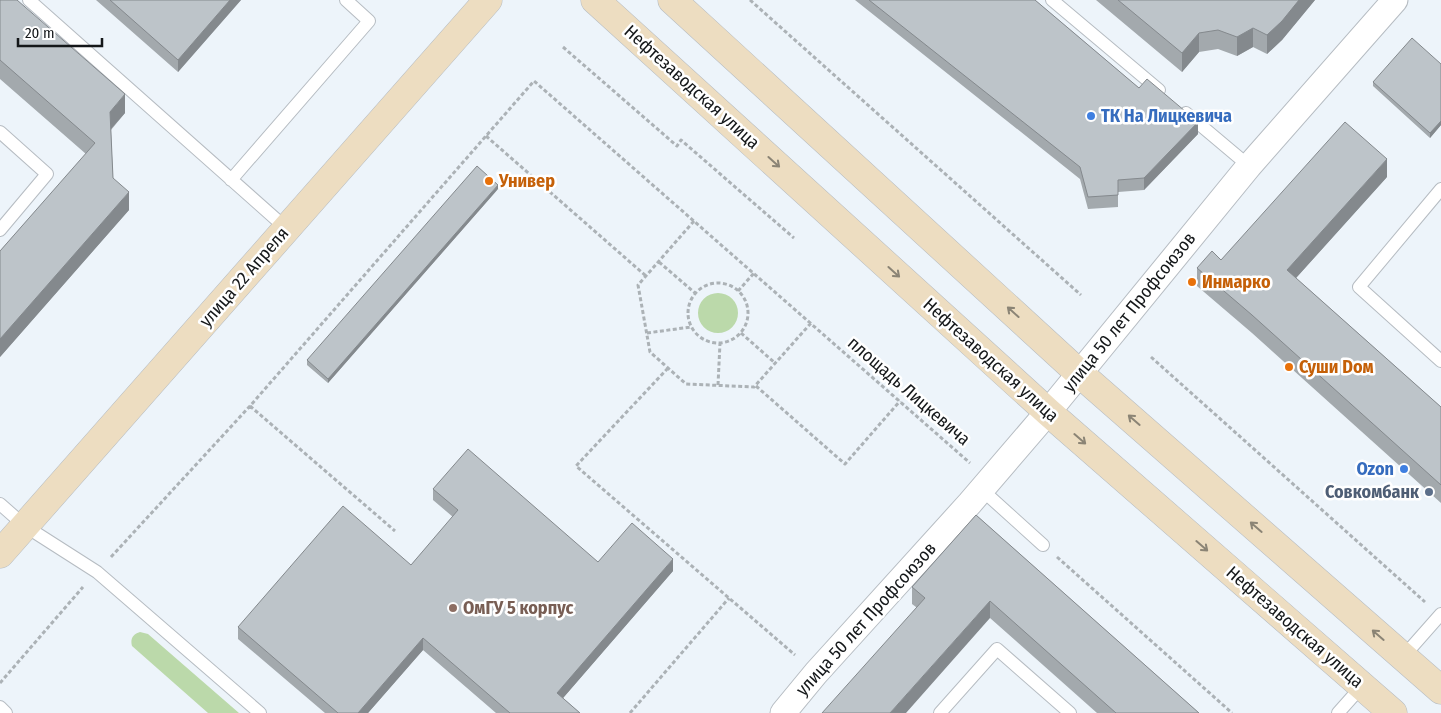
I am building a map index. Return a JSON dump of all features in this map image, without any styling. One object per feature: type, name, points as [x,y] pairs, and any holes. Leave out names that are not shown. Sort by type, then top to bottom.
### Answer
[{"type":"main road","name":"улица 22 Апреля","points":[[0,554],[488,0]]},
{"type":"main road","name":"Нефтезаводская улица","points":[[595,0],[1048,412],[1393,713]]},
{"type":"main road","points":[[672,0],[1079,373],[1441,690]]},
{"type":"street","name":"улица 50 лет Профсоюзов","points":[[783,713],[816,673],[1048,412],[1249,166],[1395,0]]},
{"type":"lane","points":[[29,0],[287,229]]},
{"type":"lane","points":[[231,180],[370,21],[346,0]]},
{"type":"lane","points":[[1052,0],[1249,166]]},
{"type":"lane","points":[[0,132],[47,174],[0,230]]},
{"type":"lane","points":[[1441,189],[1359,287],[1441,361]]},
{"type":"lane","points":[[985,484],[1044,544]]},
{"type":"lane","points":[[0,504],[25,526],[97,572],[260,713]]},
{"type":"lane","points":[[1403,657],[1440,615]]},
{"type":"lane","points":[[940,713],[998,649],[1070,713]]},
{"type":"lane","points":[[1338,713],[1362,686]]},
{"type":"lane","points":[[0,707],[6,713]]},
{"type":"path","points":[[750,0],[1081,295]]},
{"type":"path","points":[[564,47],[676,146],[681,140],[794,238]]},
{"type":"path","name":"площадь Лицкевича","points":[[486,136],[534,81],[900,401],[985,484]]},
{"type":"path","points":[[0,683],[97,572],[250,406],[486,136],[646,276]]},
{"type":"path","points":[[694,221],[638,285],[650,352],[686,384],[754,387],[811,323]]},
{"type":"path","points":[[658,262],[696,293]]},
{"type":"path","points":[[738,290],[754,273]]},
{"type":"path","points":[[716,283],[728,285],[738,290],[745,300],[748,311],[746,323],[740,333],[731,340],[720,343],[708,342],[698,336],[691,327],[688,315],[690,304],[696,293],[705,286],[716,283]]},
{"type":"path","points":[[646,333],[691,327]]},
{"type":"path","points":[[740,333],[775,363]]},
{"type":"path","points":[[718,385],[720,343]]},
{"type":"path","points":[[1151,357],[1440,615]]},
{"type":"path","points":[[668,368],[576,466],[786,647]]},
{"type":"path","points":[[756,386],[845,464],[900,401]]},
{"type":"path","points":[[250,406],[395,531]]},
{"type":"path","points":[[1044,544],[1232,713]]},
{"type":"path","points":[[630,713],[729,598]]},
{"type":"green space","points":[[722,293],[729,296],[735,302],[738,313],[737,321],[729,330],[722,333],[714,333],[707,330],[699,321],[698,309],[701,302],[710,294]]},
{"type":"green space","points":[[140,632],[148,634],[239,713],[208,713],[132,646],[131,641],[133,637]]},
{"type":"building","points":[[0,0],[17,0],[125,94],[110,112],[113,178],[129,192],[0,339],[0,251],[95,143],[0,60]]},
{"type":"building","points":[[110,0],[230,0],[178,60]]},
{"type":"building","name":"ТК На Лицкевича","points":[[869,0],[1035,0],[1139,88],[1147,79],[1198,122],[1144,178],[1118,180],[1118,195],[1088,197],[1080,167]]},
{"type":"building","points":[[1118,0],[1299,0],[1282,21],[1267,35],[1253,28],[1237,37],[1218,30],[1199,33],[1182,53]]},
{"type":"building","points":[[1412,38],[1441,64],[1441,121],[1430,133],[1373,82]]},
{"type":"building","points":[[1345,122],[1387,159],[1287,270],[1441,407],[1441,485],[1197,268],[1212,251],[1221,260]]},
{"type":"building","points":[[477,166],[498,185],[328,379],[307,360]]},
{"type":"building","name":"ОмГУ 5 корпус","points":[[468,449],[598,562],[632,523],[673,559],[557,693],[580,713],[510,713],[423,638],[358,713],[338,713],[238,627],[343,506],[411,565],[458,510],[433,489]]},
{"type":"building","points":[[976,515],[1199,713],[1116,713],[990,601],[890,713],[822,713],[925,598],[912,587]]},
{"type":"place","name":"ТК На Лицкевича","points":[[1091,116]]},
{"type":"place","name":"Универ","points":[[489,181]]},
{"type":"place","name":"Инмарко","points":[[1192,282]]},
{"type":"place","name":"Суши Dом","points":[[1289,367]]},
{"type":"place","name":"Ozon","points":[[1404,469]]},
{"type":"place","name":"Совкомбанк","points":[[1429,492]]},
{"type":"place","name":"ОмГУ 5 корпус","points":[[453,608]]}]
